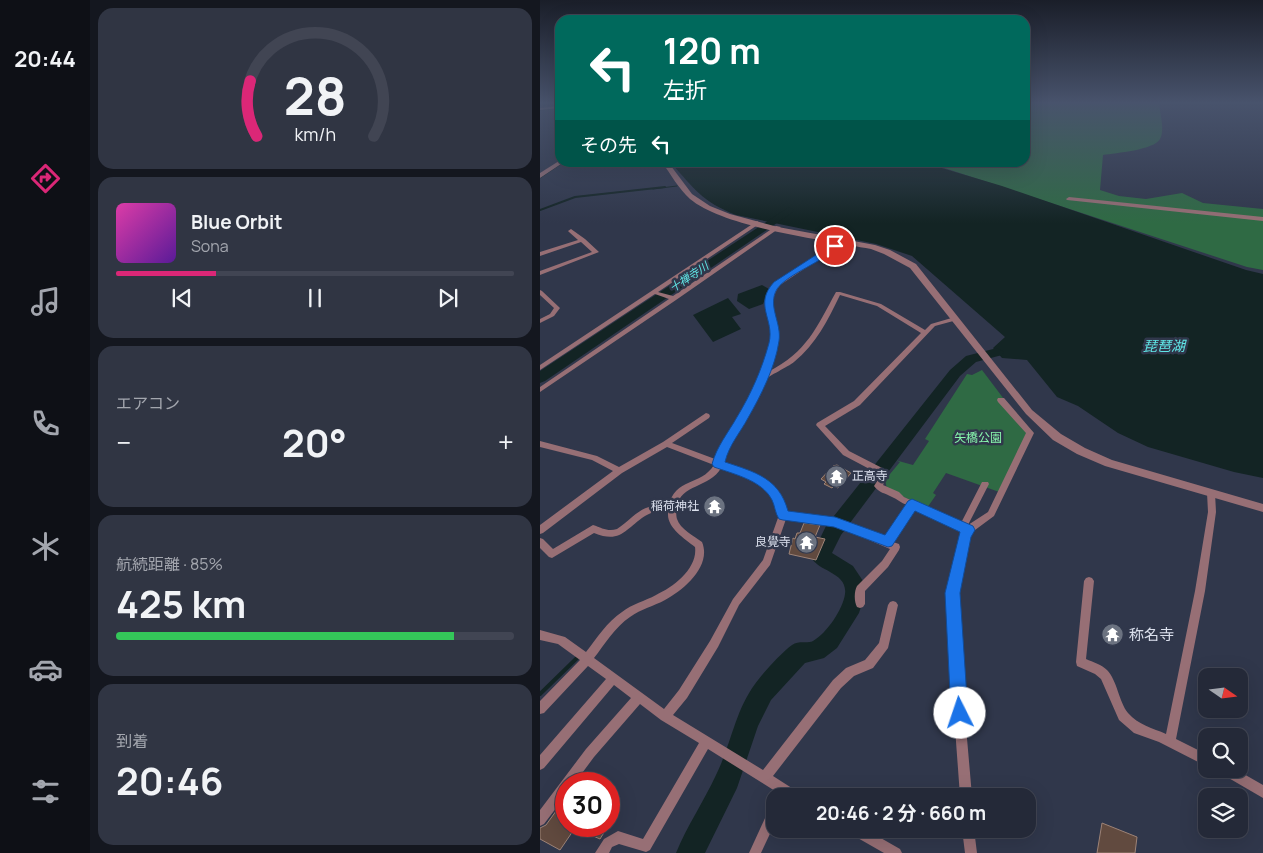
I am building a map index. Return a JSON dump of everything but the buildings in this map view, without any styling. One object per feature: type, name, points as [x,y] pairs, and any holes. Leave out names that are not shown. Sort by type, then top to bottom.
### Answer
[{"type":"street","points":[[540,176],[555,166]]},
{"type":"street","points":[[669,167],[695,200],[721,213],[872,248],[902,259],[922,275],[1029,412],[1066,443],[1109,463],[1263,508]]},
{"type":"street","points":[[1069,199],[1263,219]]},
{"type":"street","points":[[540,368],[758,223]]},
{"type":"street","points":[[540,390],[777,227]]},
{"type":"street","points":[[540,273],[596,252],[571,231]]},
{"type":"street","points":[[540,254],[583,240]]},
{"type":"street","points":[[540,709],[587,660],[622,617],[635,608],[662,597],[697,565],[701,558],[699,546],[676,526],[672,519],[672,511],[678,492],[686,486],[706,478],[718,464],[722,450],[743,417],[764,377],[774,341],[774,328],[768,303],[772,290],[835,246]]},
{"type":"street","points":[[540,292],[557,308],[552,316],[540,321]]},
{"type":"street","points":[[655,292],[672,298]]},
{"type":"street","points":[[764,377],[784,365],[814,339],[838,293],[879,305],[925,333]]},
{"type":"street","points":[[955,319],[933,325],[857,403],[820,425],[846,453],[880,471],[883,478],[878,486],[880,489],[897,494],[901,499],[966,528]]},
{"type":"street","points":[[966,528],[991,514],[1030,433],[1001,400]]},
{"type":"street","points":[[540,530],[619,471],[666,444],[706,416]]},
{"type":"street","points":[[540,444],[594,458],[619,471]]},
{"type":"street","points":[[665,716],[683,694],[714,644],[736,602],[767,562],[783,515],[778,497],[764,484],[746,474],[666,444]]},
{"type":"street","points":[[965,788],[954,646],[953,593],[966,528],[985,484]]},
{"type":"street","points":[[1170,742],[1200,591],[1212,512],[1211,493]]},
{"type":"street","points":[[888,542],[912,504]]},
{"type":"street","points":[[540,542],[552,554],[594,529],[603,534],[614,534],[624,530],[651,509],[657,508],[672,511]]},
{"type":"street","points":[[783,515],[838,523],[896,546],[884,564],[860,589],[860,604]]},
{"type":"street","points":[[1089,581],[1081,662],[1099,670],[1105,675],[1122,716],[1129,722],[1138,729],[1198,756]]},
{"type":"street","points":[[764,778],[837,684],[850,672],[868,664],[880,650],[887,636],[893,605]]},
{"type":"street","points":[[540,635],[561,640],[638,698],[778,788]]},
{"type":"street","points":[[540,764],[614,679]]},
{"type":"street","points":[[540,820],[590,753],[638,698]]},
{"type":"street","points":[[601,853],[608,843],[618,837],[646,846],[706,742]]},
{"type":"street","points":[[1239,778],[1263,792]]},
{"type":"street","points":[[754,853],[766,828]]},
{"type":"street","points":[[869,838],[896,853]]},
{"type":"street","points":[[969,838],[970,853]]},
{"type":"green space","points":[[1030,143],[1156,143],[1143,148],[1103,155],[1100,190],[1119,196],[1146,199],[1182,193],[1203,203],[1263,209],[1263,270],[1247,267],[941,167],[1030,167]]},
{"type":"green space","name":"矢橋公園","points":[[982,370],[1016,415],[1033,432],[1002,493],[946,473],[933,493],[936,495],[927,508],[887,489],[885,480],[900,462],[895,460],[913,465],[929,441],[925,439],[967,374],[972,375]]},
{"type":"water","name":"琵琶湖","points":[[675,167],[938,167],[1002,186],[1246,270],[1263,274],[1263,478],[1234,472],[1148,447],[1118,433],[1078,406],[1057,397],[1027,360],[1002,358],[993,348],[1005,337],[912,256],[876,244],[736,215],[714,205],[693,187]]},
{"type":"water","points":[[762,285],[769,289],[763,304],[749,309],[737,301],[738,294]]},
{"type":"water","points":[[728,298],[741,314],[732,317],[741,329],[713,342],[693,315]]},
{"type":"waterway","points":[[540,178],[556,167]]},
{"type":"waterway","points":[[653,189],[677,186]]},
{"type":"waterway","points":[[540,210],[575,197],[665,187]]},
{"type":"waterway","name":"十禅寺川","points":[[540,378],[789,210]]},
{"type":"waterway","points":[[690,853],[728,779],[747,722],[763,692],[800,652],[816,651],[829,641],[843,623],[853,603],[855,594],[853,581],[846,572],[821,557],[833,531],[955,373],[971,359],[997,352]]},
{"type":"waterway","points":[[540,694],[577,658]]},
{"type":"place","name":"正高寺","points":[[836,476]]},
{"type":"place","name":"稲荷神社","points":[[715,506]]},
{"type":"place","name":"良覺寺","points":[[807,542]]},
{"type":"place","name":"称名寺","points":[[1113,635]]},
{"type":"route","points":[[835,246],[772,290],[768,303],[774,328],[774,341],[764,377],[743,417],[722,450],[718,464],[746,474],[764,484],[778,497],[783,515],[835,522],[888,542],[912,504],[968,530],[964,537],[953,593],[954,646],[960,713]]}]
